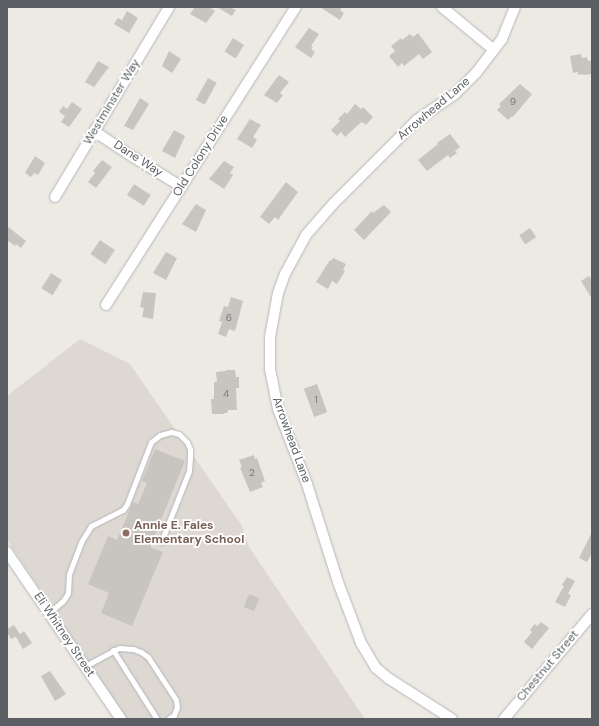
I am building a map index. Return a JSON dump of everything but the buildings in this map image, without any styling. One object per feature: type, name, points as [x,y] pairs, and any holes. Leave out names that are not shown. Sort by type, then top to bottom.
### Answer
[{"type":"street","name":"Westminster Way","points":[[55,197],[169,7]]},
{"type":"street","name":"Old Colony Drive","points":[[106,305],[296,7]]},
{"type":"street","points":[[442,7],[494,50]]},
{"type":"street","name":"Arrowhead Lane","points":[[452,719],[388,678],[376,668],[360,643],[338,582],[307,484],[278,409],[270,369],[270,337],[278,294],[284,274],[306,236],[333,204],[417,120],[455,94],[476,73],[502,38],[515,7]]},
{"type":"street","name":"Dane Way","points":[[94,131],[182,187]]},
{"type":"street","name":"Eli Whitney Street","points":[[7,552],[120,719]]},
{"type":"street","name":"Chestnut Street","points":[[504,719],[592,614]]},
{"type":"lane","points":[[49,613],[63,601],[68,593],[69,574],[84,536],[92,526],[123,510],[127,504],[151,442],[160,435],[171,432],[179,434],[186,442],[190,449],[190,457],[188,471],[160,542]]},
{"type":"lane","points":[[85,666],[119,648],[133,649],[148,657],[176,700],[177,707],[174,715],[168,719]]},
{"type":"lane","points":[[113,650],[157,719]]},
{"type":"shaded area","name":"Annie E. Fales Elementary School","points":[[80,339],[130,364],[242,526],[249,547],[365,719],[126,719],[7,540],[7,396]]},
{"type":"place","name":"Annie E. Fales Elementary School","points":[[126,533]]}]
